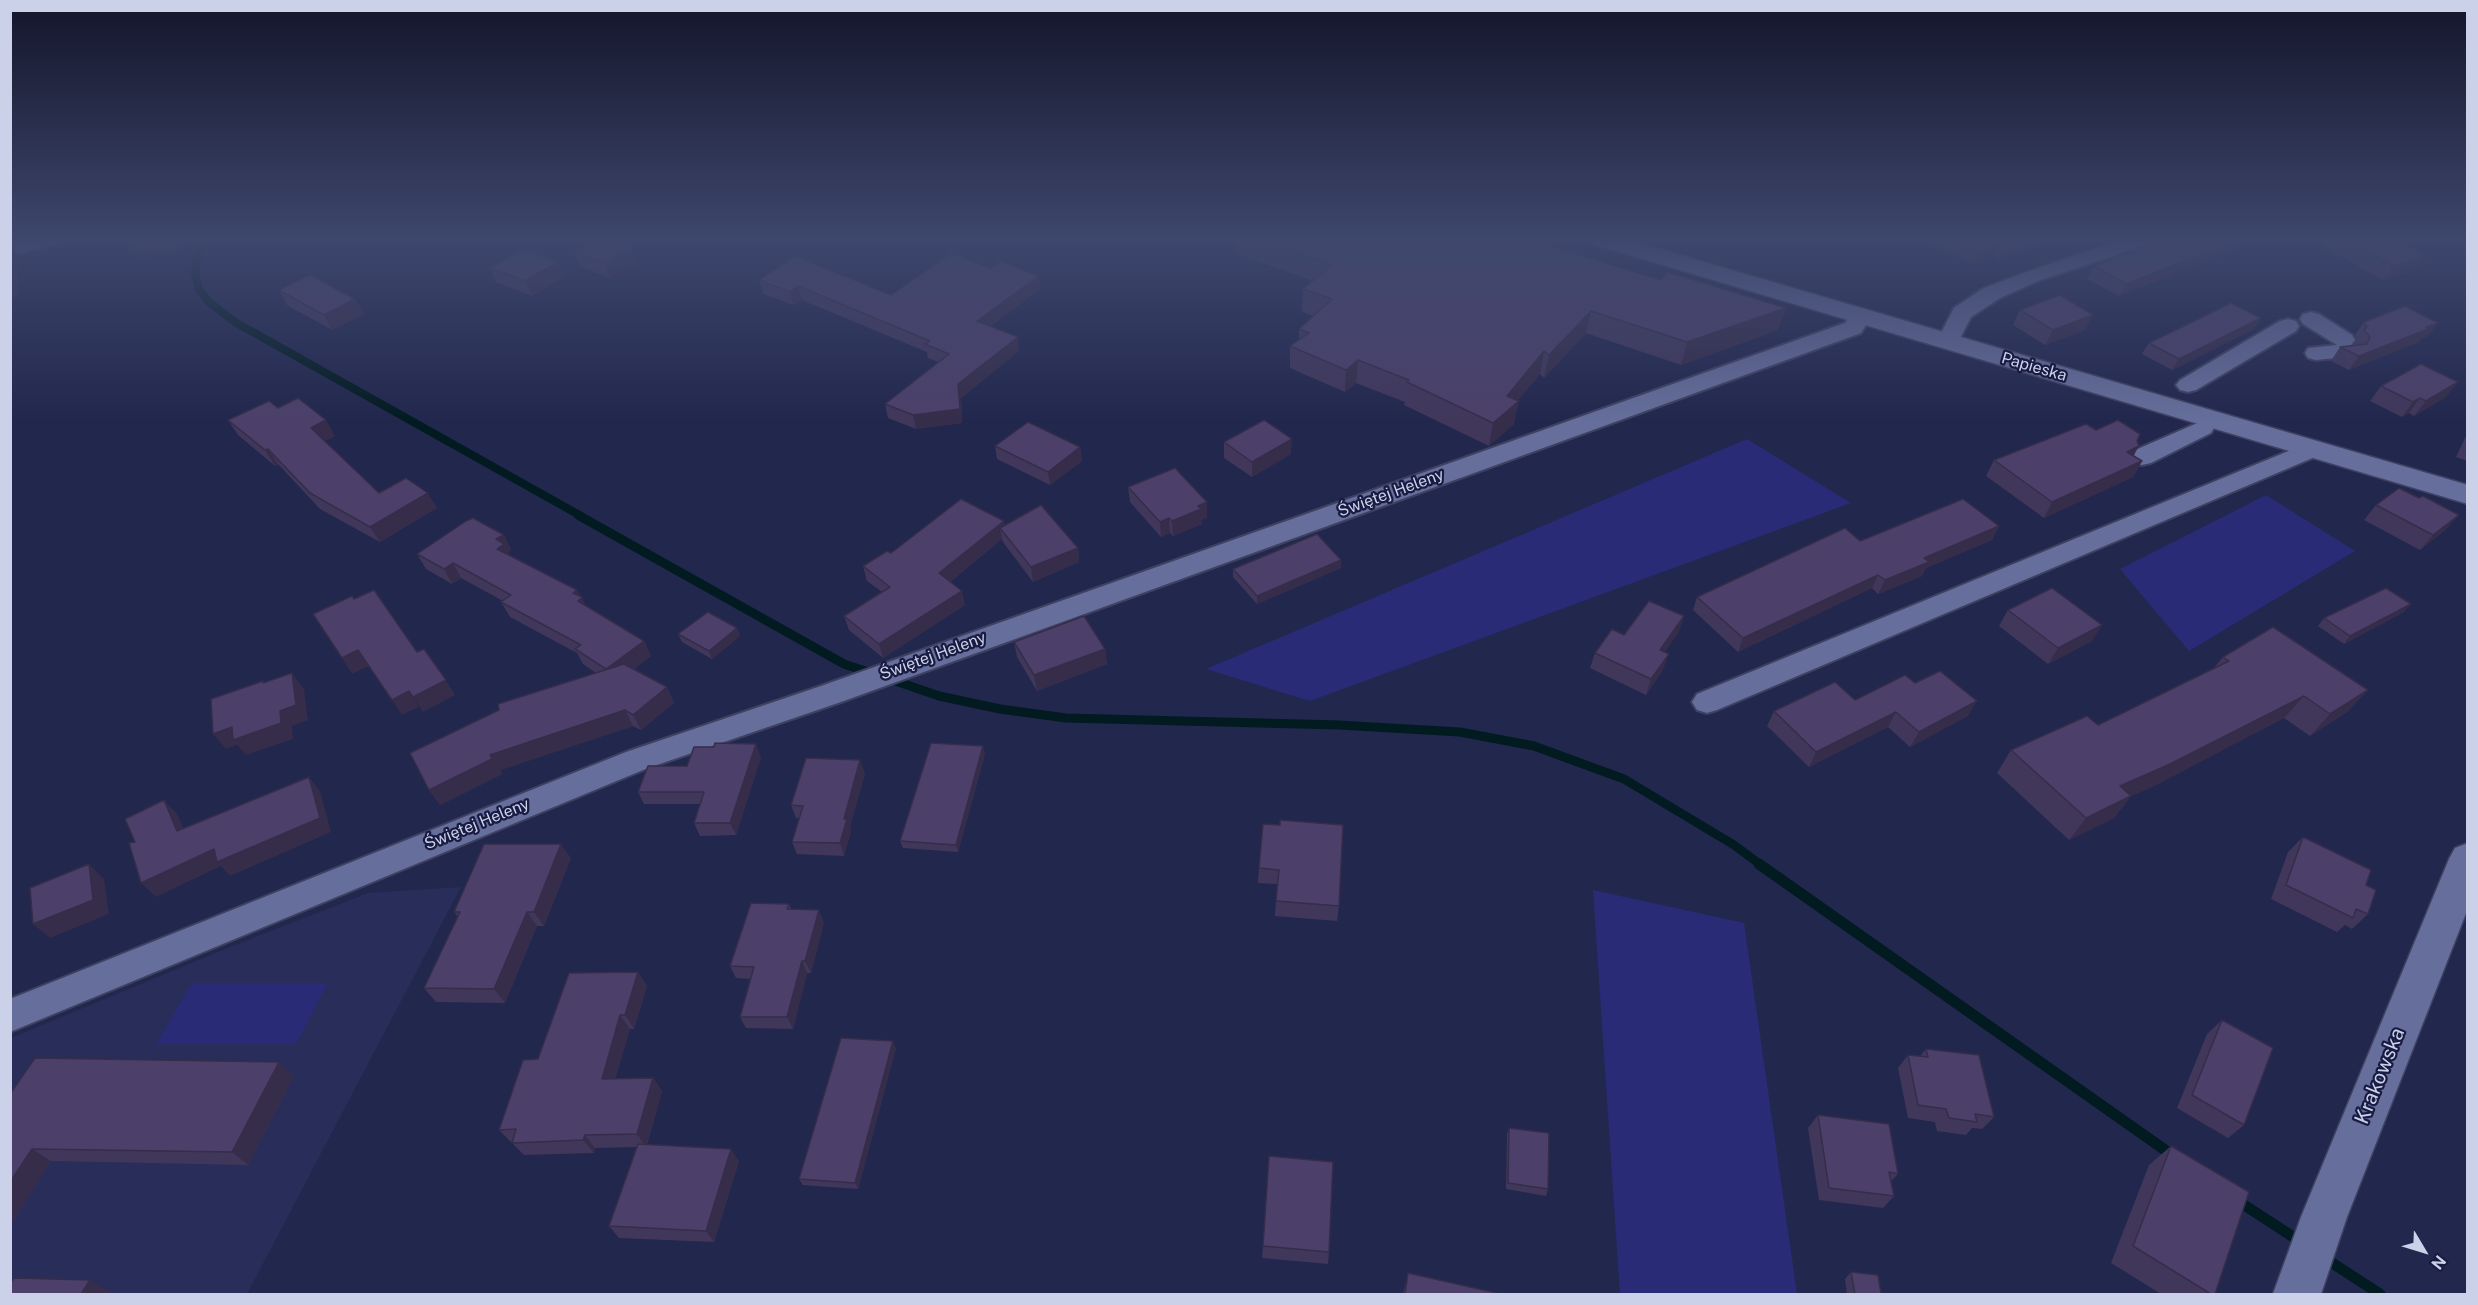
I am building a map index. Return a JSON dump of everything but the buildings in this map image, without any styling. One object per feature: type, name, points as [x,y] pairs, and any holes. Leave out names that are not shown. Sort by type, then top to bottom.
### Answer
[{"type":"street","name":"Papieska","points":[[1806,300],[2468,495]]},
{"type":"street","points":[[1948,341],[1962,313],[1982,300]]},
{"type":"street","name":"Świętej Heleny","points":[[10,1016],[637,760],[849,687],[1853,328],[1861,316]]},
{"type":"street","points":[[2311,319],[2346,345],[2316,353]]},
{"type":"street","points":[[2188,385],[2288,326]]},
{"type":"street","points":[[2142,457],[2202,428]]},
{"type":"street","points":[[1707,702],[2313,449]]},
{"type":"street","name":"Krakowska","points":[[2302,1281],[2324,1217],[2468,859]]},
{"type":"shaded area","points":[[1747,439],[1851,503],[1310,701],[1206,669]]},
{"type":"shaded area","points":[[2266,495],[2355,551],[2189,651],[2120,569]]},
{"type":"shaded area","points":[[461,887],[247,1294],[11,1294],[11,1038],[225,949],[368,893]]},
{"type":"shaded area","points":[[1593,890],[1744,923],[1797,1294],[1620,1294]]},
{"type":"shaded area","points":[[192,983],[328,983],[296,1044],[156,1044]]},
{"type":"waterway","points":[[207,300],[235,322],[581,516]]},
{"type":"waterway","points":[[578,515],[844,664],[874,674]]},
{"type":"waterway","points":[[887,678],[939,696],[1000,709],[1066,718],[1339,725],[1460,732],[1534,746],[1624,779],[1734,845],[1761,865]]},
{"type":"waterway","points":[[1759,864],[2175,1157]]},
{"type":"waterway","points":[[2235,1199],[2304,1244]]},
{"type":"waterway","points":[[2323,1257],[2380,1294]]}]
